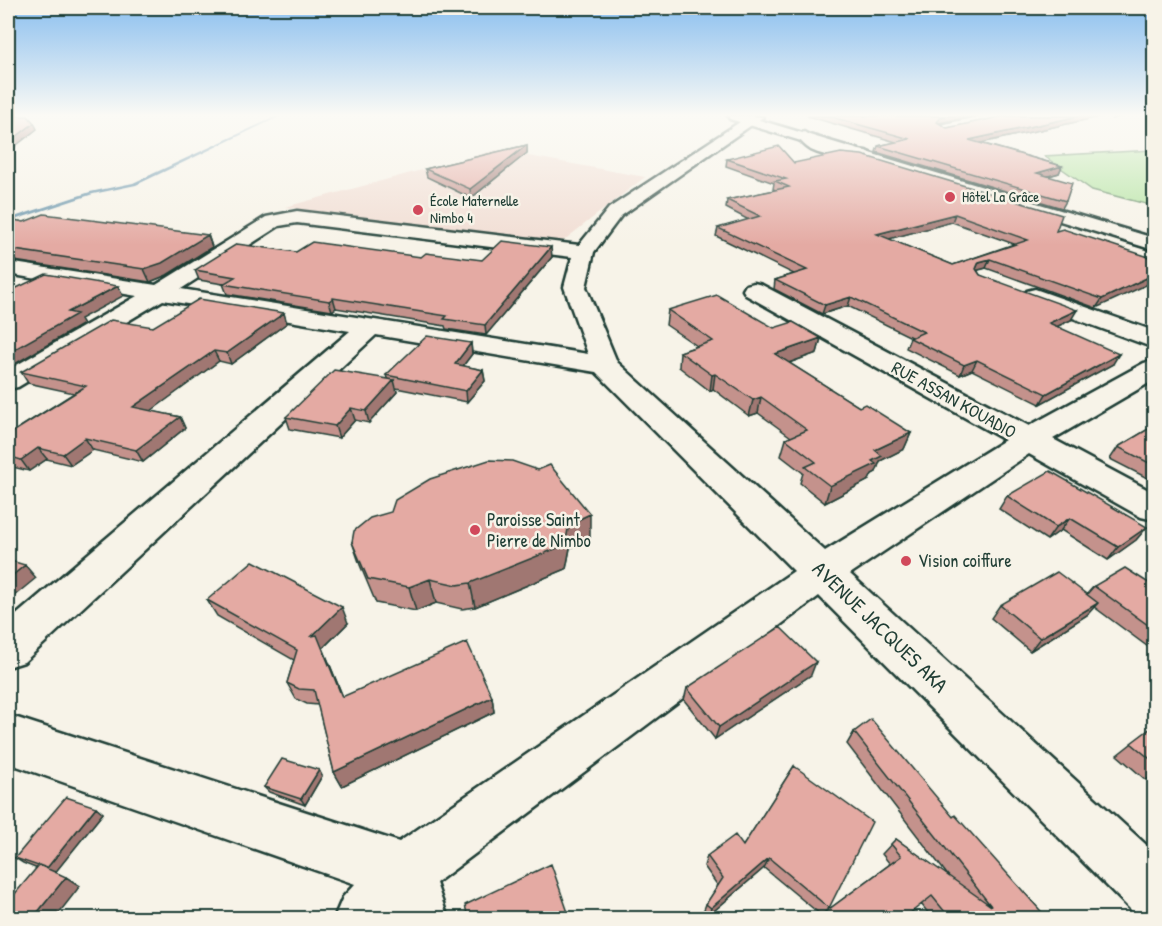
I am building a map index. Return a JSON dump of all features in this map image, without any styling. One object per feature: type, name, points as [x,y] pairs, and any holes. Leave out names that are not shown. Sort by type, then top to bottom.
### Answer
[{"type":"main road","points":[[8,268],[605,365],[575,287],[584,252],[615,212],[689,159]]},
{"type":"main road","points":[[880,159],[1155,243]]},
{"type":"main road","points":[[902,159],[1155,235]]},
{"type":"main road","points":[[8,381],[159,293],[273,221],[297,217],[319,218],[584,252]]},
{"type":"main road","points":[[1017,289],[1155,340]]},
{"type":"main road","name":"RUE ASSAN KOUADIO","points":[[754,290],[1155,508]]},
{"type":"main road","points":[[8,648],[369,328]]},
{"type":"main road","name":"AVENUE JACQUES AKA","points":[[605,365],[1155,891]]},
{"type":"main road","points":[[364,918],[411,895],[822,572],[1028,440],[1155,369]]},
{"type":"main road","points":[[8,739],[411,895]]},
{"type":"shaded area","points":[[462,159],[547,159],[645,177],[559,244],[285,207]]},
{"type":"green space","points":[[1049,159],[1154,159],[1154,206],[1092,190]]},
{"type":"building","points":[[467,159],[509,159],[470,189],[425,169]]},
{"type":"building","points":[[728,159],[791,159],[794,163],[812,159],[876,159],[1062,215],[1056,231],[1063,229],[1155,259],[1155,274],[1102,299],[990,259],[979,262],[976,269],[980,275],[1077,310],[1049,323],[1119,354],[1046,394],[977,360],[964,365],[910,338],[924,332],[851,297],[825,305],[775,280],[807,270],[718,228],[760,216],[727,200],[789,187],[775,181],[786,179]],"holes":[[[955,214],[1028,240],[953,265],[877,234]]]},
{"type":"building","points":[[923,159],[1038,159],[1062,166],[1037,173],[1072,183],[1066,201]]},
{"type":"building","points":[[44,214],[208,235],[162,263],[144,269],[8,249],[8,219],[24,222]]},
{"type":"building","points":[[502,241],[551,247],[485,325],[444,319],[447,316],[333,298],[329,301],[223,284],[235,277],[195,270],[237,244],[296,252],[312,242],[421,257],[426,253],[482,260]]},
{"type":"building","points":[[46,274],[118,286],[68,312],[77,314],[8,353],[8,292]]},
{"type":"building","points":[[717,295],[774,328],[793,322],[821,338],[775,354],[859,407],[865,404],[911,433],[875,450],[882,456],[872,461],[876,464],[830,486],[805,467],[816,462],[786,439],[807,430],[761,397],[753,400],[680,352],[713,341],[668,310]]},
{"type":"building","points":[[199,299],[284,313],[227,353],[214,351],[133,407],[180,417],[136,450],[85,438],[63,454],[38,448],[21,460],[8,456],[8,435],[86,386],[21,372],[111,320],[153,327]]},
{"type":"building","points":[[427,336],[471,343],[455,364],[483,370],[466,391],[386,375]]},
{"type":"building","points":[[334,370],[394,380],[366,411],[351,408],[335,426],[286,417]]},
{"type":"building","points":[[1155,425],[1155,466],[1118,447]]},
{"type":"building","points":[[489,460],[512,461],[538,470],[550,465],[590,514],[569,524],[565,545],[470,583],[457,585],[430,579],[409,587],[368,579],[352,542],[354,531],[370,518],[391,512],[395,500],[430,479]]},
{"type":"building","points":[[1050,471],[1147,527],[1118,547],[1070,518],[1056,527],[1007,496]]},
{"type":"building","points":[[8,560],[25,565],[8,579]]},
{"type":"building","points":[[253,561],[342,607],[312,636],[317,635],[342,697],[467,642],[492,697],[334,772],[314,690],[299,689],[287,683],[297,650],[207,600]]},
{"type":"building","points":[[1125,568],[1155,587],[1155,630],[1094,586]]},
{"type":"building","points":[[1057,572],[1098,603],[1040,638],[1000,605]]},
{"type":"building","points":[[780,627],[816,662],[719,727],[687,688]]},
{"type":"building","points":[[871,719],[953,817],[955,815],[1047,918],[950,918],[932,896],[904,918],[817,918],[901,856],[891,844],[896,839],[991,906],[854,732]]},
{"type":"building","points":[[1155,725],[1155,763],[1131,743]]},
{"type":"building","points":[[282,759],[319,770],[301,799],[264,787]]},
{"type":"building","points":[[794,766],[872,822],[829,908],[769,858],[711,908],[706,904],[723,878],[707,856],[735,835],[743,846]]},
{"type":"building","points":[[66,797],[96,807],[47,868],[15,858]]},
{"type":"building","points":[[551,864],[570,918],[468,918],[465,905]]},
{"type":"building","points":[[39,865],[66,877],[33,918],[8,918],[8,902]]},
{"type":"waterway","points":[[8,221],[92,193],[134,184],[187,159]]},
{"type":"place","name":"Hôtel La Grâce","points":[[950,197]]},
{"type":"place","name":"École Maternelle Nimbo 4","points":[[418,210]]},
{"type":"place","name":"Paroisse Saint Pierre de Nimbo","points":[[475,530]]},
{"type":"place","name":"Vision coiffure","points":[[906,561]]}]
